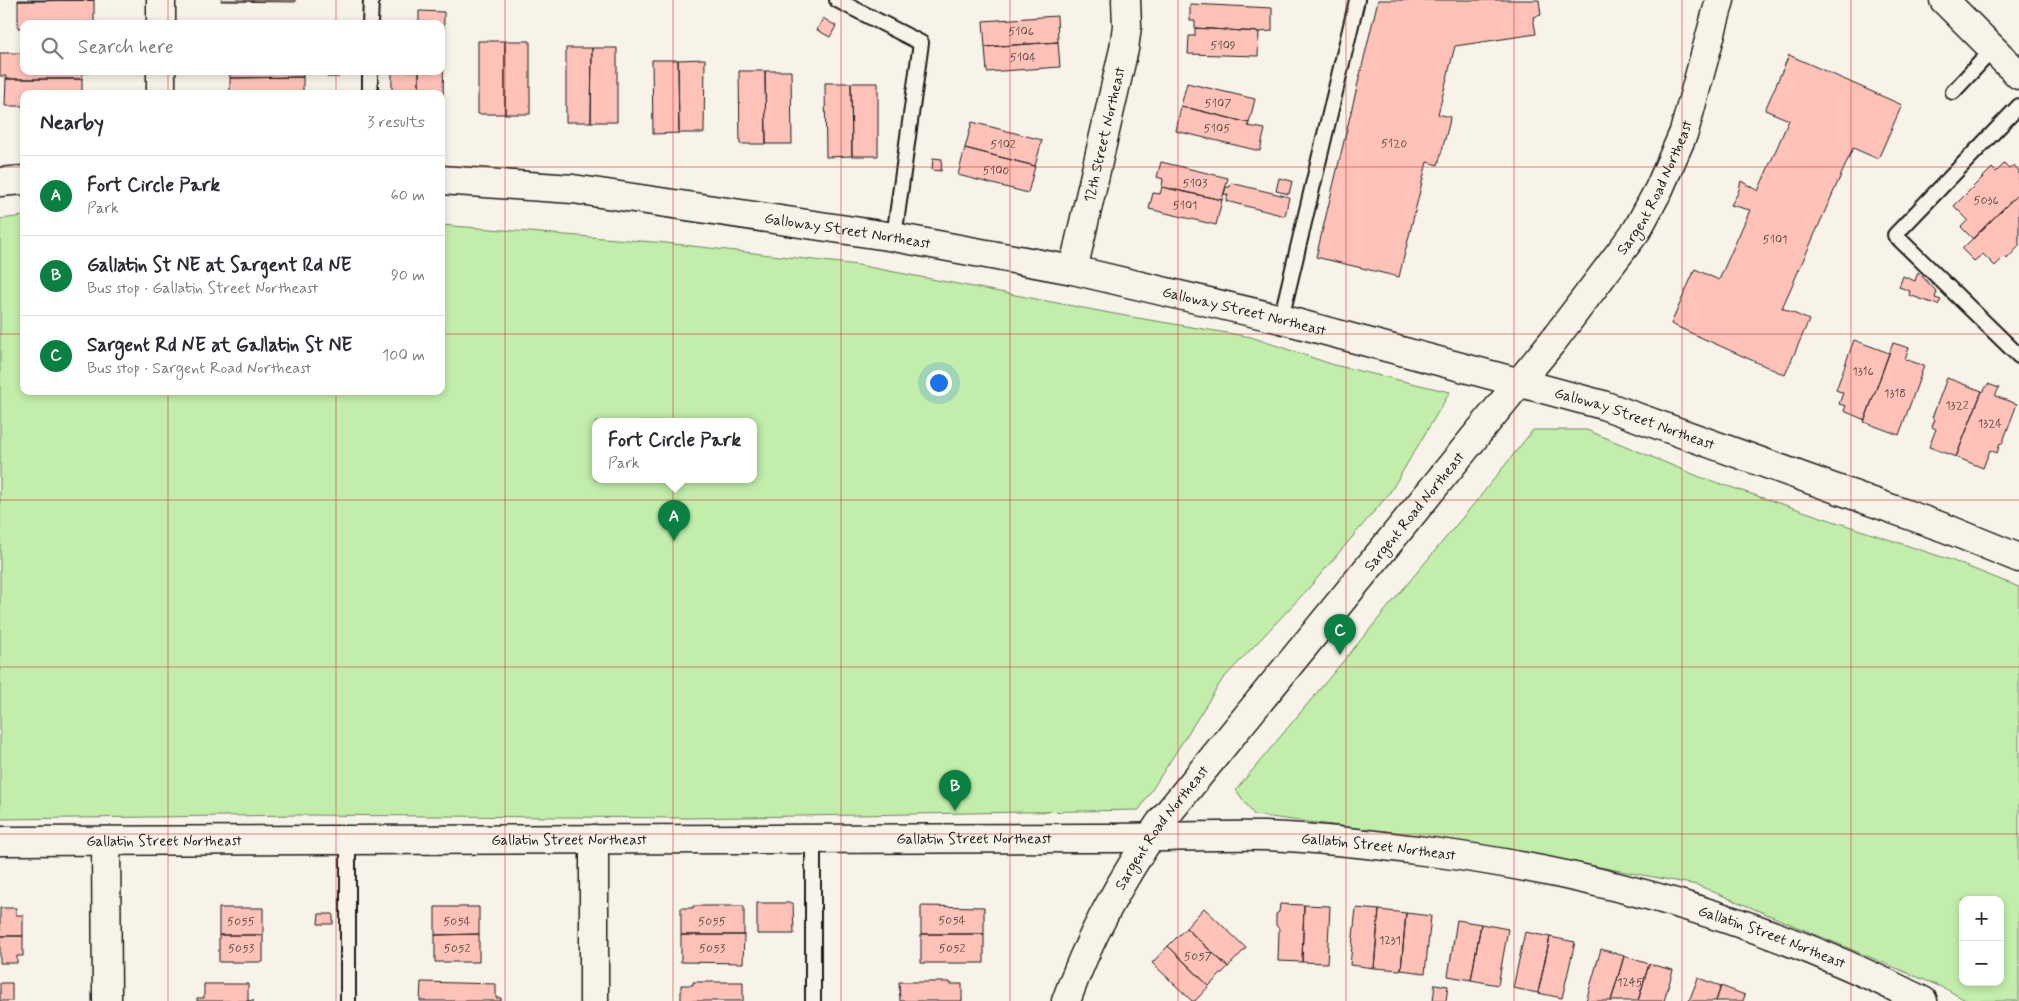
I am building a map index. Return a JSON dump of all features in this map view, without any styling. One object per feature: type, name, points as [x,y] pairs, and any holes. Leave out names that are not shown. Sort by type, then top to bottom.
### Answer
[{"type":"street","points":[[161,0],[161,20]]},
{"type":"street","name":"12th Street Northeast","points":[[1073,270],[1124,49],[1127,26],[1126,0]]},
{"type":"street","name":"Sargent Road Northeast","points":[[1066,1001],[1095,930],[1127,872],[1169,812],[1563,328],[1637,230],[1660,189],[1684,132],[1720,0]]},
{"type":"street","points":[[1944,0],[2019,75]]},
{"type":"street","points":[[161,75],[161,90]]},
{"type":"street","points":[[0,182],[20,180]]},
{"type":"street","name":"Galloway Street Northeast","points":[[445,180],[573,189],[894,237],[1073,270],[1280,319],[1603,405],[1945,528],[2019,558]]},
{"type":"street","name":"Gallatin Street Northeast","points":[[0,842],[1264,836],[1328,840],[1456,855],[1559,872],[1665,899],[1729,919],[1827,957],[1923,1001]]},
{"type":"street","points":[[594,839],[594,1001]]},
{"type":"street","points":[[106,842],[107,1001]]},
{"type":"lane","points":[[370,20],[371,0]]},
{"type":"lane","points":[[838,0],[921,43],[894,237]]},
{"type":"lane","points":[[1280,319],[1357,0]]},
{"type":"lane","points":[[1953,92],[1993,49]]},
{"type":"lane","points":[[370,75],[370,90]]},
{"type":"lane","points":[[2019,106],[1895,235],[2019,356]]},
{"type":"lane","points":[[813,838],[813,1001]]},
{"type":"lane","points":[[348,840],[348,1001]]},
{"type":"green space","points":[[20,216],[20,395],[445,395],[445,225],[666,243],[858,265],[1120,315],[1251,337],[1334,365],[1450,392],[1389,494],[1308,589],[1222,680],[1139,810],[689,818],[301,815],[0,819],[0,219]]},
{"type":"green space","points":[[1533,430],[1587,430],[1700,477],[1948,559],[2019,587],[2019,1001],[1967,1001],[1946,989],[1697,885],[1458,841],[1254,815],[1236,790]]},
{"type":"building","points":[[18,0],[94,0],[18,1]]},
{"type":"building","points":[[94,0],[94,20],[20,20],[20,28],[18,28],[18,1]]},
{"type":"building","points":[[295,0],[295,2],[221,1]]},
{"type":"building","points":[[1378,0],[1539,0],[1541,15],[1533,17],[1536,34],[1455,46],[1438,114],[1450,117],[1449,124],[1438,165],[1427,162],[1399,277],[1316,257]]},
{"type":"building","points":[[1190,4],[1272,8],[1272,31],[1259,32],[1195,28],[1195,21],[1190,21]]},
{"type":"building","points":[[419,11],[444,12],[444,20],[419,20]]},
{"type":"building","points":[[1057,16],[1058,42],[985,47],[983,21]]},
{"type":"building","points":[[823,18],[836,26],[830,37],[817,30]]},
{"type":"building","points":[[1195,28],[1259,32],[1258,56],[1188,54],[1189,36],[1195,36]]},
{"type":"building","points":[[478,41],[505,41],[505,114],[478,114]]},
{"type":"building","points":[[505,41],[530,41],[530,114],[505,114]]},
{"type":"building","points":[[1058,42],[1060,67],[987,72],[985,47]]},
{"type":"building","points":[[566,48],[592,48],[591,122],[566,122]]},
{"type":"building","points":[[592,48],[617,48],[617,122],[591,122]]},
{"type":"building","points":[[0,53],[20,53],[20,75],[82,75],[82,79],[6,79],[6,76],[0,76]]},
{"type":"building","points":[[1789,55],[1902,105],[1878,159],[1853,148],[1782,308],[1809,320],[1785,375],[1671,324],[1695,269],[1719,280],[1750,210],[1731,205],[1738,193],[1741,181],[1758,191],[1789,120],[1765,110]]},
{"type":"building","points":[[705,59],[704,133],[679,133],[678,60]]},
{"type":"building","points":[[652,60],[678,60],[679,133],[653,134]]},
{"type":"building","points":[[739,71],[765,71],[766,144],[740,144]]},
{"type":"building","points":[[765,71],[791,71],[792,144],[766,144]]},
{"type":"building","points":[[230,75],[303,75],[303,77],[230,78]]},
{"type":"building","points":[[327,75],[339,75],[339,77],[327,77]]},
{"type":"building","points":[[392,75],[419,75],[419,90],[392,90]]},
{"type":"building","points":[[419,75],[443,75],[443,90],[419,90]]},
{"type":"building","points":[[303,77],[303,90],[230,90],[230,78]]},
{"type":"building","points":[[6,79],[82,79],[82,90],[20,90],[20,106],[5,106]]},
{"type":"building","points":[[825,83],[851,83],[852,156],[826,157]]},
{"type":"building","points":[[851,83],[878,83],[878,156],[852,156]]},
{"type":"building","points":[[1187,83],[1255,99],[1249,123],[1181,106]]},
{"type":"building","points":[[1181,106],[1249,123],[1248,126],[1265,129],[1260,151],[1176,131]]},
{"type":"building","points":[[972,122],[1042,140],[1035,166],[965,148]]},
{"type":"building","points":[[965,148],[1035,166],[1028,193],[958,175]]},
{"type":"building","points":[[933,158],[942,159],[941,171],[932,170]]},
{"type":"building","points":[[1161,162],[1228,178],[1222,200],[1162,187],[1163,179],[1157,177]]},
{"type":"building","points":[[2004,164],[2009,169],[2014,165],[2019,171],[2019,193],[1973,239],[1961,227],[1968,220],[1954,206],[1992,168],[1996,172]]},
{"type":"building","points":[[1279,178],[1292,181],[1289,194],[1276,191]]},
{"type":"building","points":[[1231,183],[1289,197],[1285,216],[1226,201],[1228,195],[1224,194],[1226,187],[1230,187]]},
{"type":"building","points":[[1162,187],[1222,200],[1216,225],[1149,209],[1153,193],[1160,194]]},
{"type":"building","points":[[2019,193],[2019,246],[2007,259],[2005,256],[1995,266],[1983,254],[1974,261],[1962,249]]},
{"type":"building","points":[[1918,272],[1937,292],[1935,298],[1941,300],[1938,305],[1909,295],[1910,291],[1899,287],[1903,276],[1915,281]]},
{"type":"building","points":[[1854,340],[1889,353],[1865,420],[1844,411],[1846,406],[1839,404],[1843,393],[1836,390]]},
{"type":"building","points":[[1893,343],[1909,348],[1905,359],[1924,366],[1899,435],[1864,422]]},
{"type":"building","points":[[1947,378],[1982,391],[1956,457],[1929,447],[1936,429],[1932,427],[1935,419],[1932,418]]},
{"type":"building","points":[[1988,384],[1999,388],[1995,396],[2017,404],[2002,444],[2000,443],[1997,453],[1990,450],[1983,468],[1956,457],[1982,391]]},
{"type":"building","points":[[757,903],[793,903],[794,934],[757,934]]},
{"type":"building","points":[[1280,904],[1304,905],[1302,962],[1278,961],[1279,929],[1276,925],[1276,914],[1279,912]]},
{"type":"building","points":[[1304,905],[1330,906],[1327,963],[1302,962]]},
{"type":"building","points":[[693,906],[744,906],[744,935],[681,935],[681,908],[693,908]]},
{"type":"building","points":[[921,906],[984,907],[984,934],[921,934]]},
{"type":"building","points":[[435,907],[479,907],[479,934],[435,935]]},
{"type":"building","points":[[0,908],[16,908],[16,915],[23,915],[23,936],[0,936]]},
{"type":"building","points":[[219,908],[263,908],[263,935],[219,935]]},
{"type":"building","points":[[1204,908],[1246,948],[1228,967],[1186,928]]},
{"type":"building","points":[[1356,908],[1379,910],[1374,968],[1350,965]]},
{"type":"building","points":[[1379,910],[1406,913],[1401,970],[1374,968]]},
{"type":"building","points":[[1406,913],[1431,916],[1425,973],[1401,970]]},
{"type":"building","points":[[319,914],[333,914],[333,924],[318,924]]},
{"type":"building","points":[[1457,920],[1481,924],[1471,980],[1448,976]]},
{"type":"building","points":[[1481,924],[1508,929],[1498,985],[1471,980]]},
{"type":"building","points":[[1186,928],[1228,967],[1209,986],[1168,946]]},
{"type":"building","points":[[1525,932],[1550,937],[1538,993],[1513,988]]},
{"type":"building","points":[[479,934],[479,962],[435,962],[435,935]]},
{"type":"building","points":[[921,934],[984,934],[984,963],[921,963]]},
{"type":"building","points":[[219,935],[263,935],[263,962],[219,962]]},
{"type":"building","points":[[681,935],[744,935],[743,963],[681,962]]},
{"type":"building","points":[[0,936],[23,936],[23,956],[17,956],[17,963],[0,963]]},
{"type":"building","points":[[1550,937],[1575,942],[1562,998],[1538,993]]},
{"type":"building","points":[[1168,946],[1209,986],[1195,1001],[1192,1001],[1152,963]]},
{"type":"building","points":[[1601,949],[1624,956],[1611,1001],[1586,1001]]},
{"type":"building","points":[[1624,956],[1649,964],[1638,1001],[1611,1001]]},
{"type":"building","points":[[1649,964],[1673,970],[1664,1001],[1638,1001]]},
{"type":"building","points":[[1698,978],[1721,986],[1716,1001],[1689,1001]]},
{"type":"building","points":[[421,982],[496,984],[496,998],[501,998],[501,1001],[420,1001]]},
{"type":"building","points":[[693,982],[743,982],[743,1001],[681,1001],[681,985],[693,985]]},
{"type":"building","points":[[899,982],[950,982],[950,984],[962,984],[962,1001],[900,1001]]},
{"type":"building","points":[[0,983],[12,983],[12,1001],[0,1001]]},
{"type":"building","points":[[204,984],[248,984],[248,1001],[197,1001],[197,998],[204,998]]},
{"type":"building","points":[[1435,984],[1448,986],[1446,1001],[1433,1001]]},
{"type":"building","points":[[1721,986],[1745,995],[1743,1001],[1716,1001]]},
{"type":"place","name":"Fort Circle Park","points":[[674,541]]},
{"type":"place","name":"Sargent Rd NE at Gallatin St NE","points":[[1340,655]]},
{"type":"place","name":"Gallatin St NE at Sargent Rd NE","points":[[955,811]]}]
